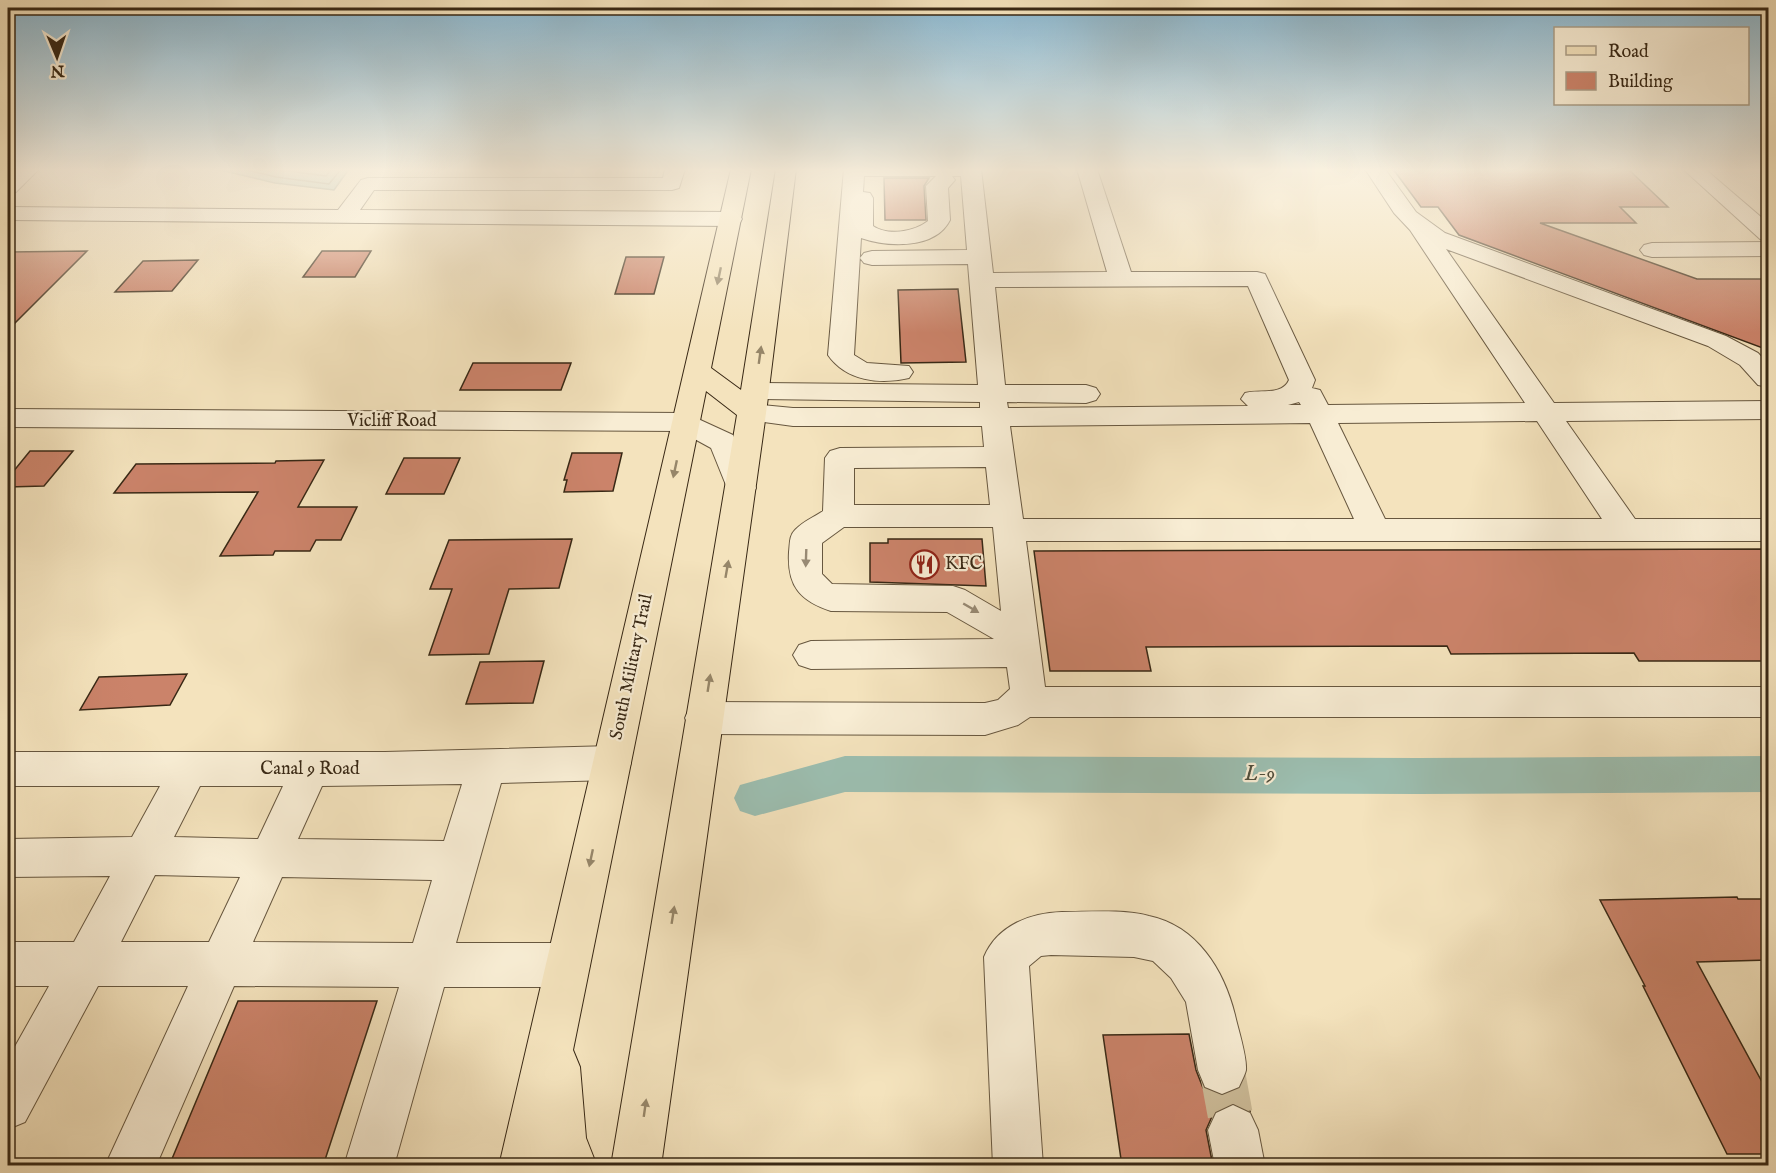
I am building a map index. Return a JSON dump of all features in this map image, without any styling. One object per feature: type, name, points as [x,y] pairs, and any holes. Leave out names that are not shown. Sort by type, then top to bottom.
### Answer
[{"type":"main road","name":"South Military Trail","points":[[524,1166],[730,224]]},
{"type":"main road","points":[[636,1166],[703,718],[741,488],[778,224]]},
{"type":"main road","points":[[698,371],[754,402]]},
{"type":"main road","points":[[553,1029],[561,1138],[572,1166]]},
{"type":"street","points":[[851,224],[842,355],[844,361],[858,369],[993,394],[1319,414],[1768,410]]},
{"type":"street","points":[[883,224],[906,236],[931,229],[937,224]]},
{"type":"street","points":[[851,233],[866,240],[894,244],[939,232],[946,224]]},
{"type":"street","points":[[703,718],[985,719],[1012,711],[1022,702],[1028,691],[999,457],[976,224]]},
{"type":"street","points":[[1104,224],[1121,279]]},
{"type":"street","points":[[1414,224],[1421,230],[1626,530]]},
{"type":"street","points":[[1756,224],[1768,234]]},
{"type":"street","points":[[1421,230],[1437,238],[1717,341],[1749,359],[1768,379]]},
{"type":"street","points":[[1652,250],[1768,249]]},
{"type":"street","points":[[850,258],[1121,279],[1257,279],[1302,380],[1349,472],[1374,530]]},
{"type":"street","points":[[754,402],[793,417],[993,394],[1272,400],[1294,394],[1300,388],[1302,380]]},
{"type":"street","name":"Vicliff Road","points":[[8,418],[685,422],[723,442],[741,488]]},
{"type":"street","points":[[838,516],[840,458],[999,457]]},
{"type":"street","points":[[1023,646],[953,599],[842,599],[821,594],[808,582],[805,573],[806,538],[838,516],[1007,523],[1374,530],[1768,530]]},
{"type":"street","points":[[811,655],[1023,646]]},
{"type":"street","points":[[1022,702],[1768,702]]},
{"type":"street","name":"Canal 9 Road","points":[[8,769],[310,769],[612,764]]},
{"type":"street","points":[[369,1166],[486,767]]},
{"type":"street","points":[[8,1105],[86,964],[189,769]]},
{"type":"street","points":[[130,1166],[310,769]]},
{"type":"street","points":[[8,858],[142,856],[458,861]]},
{"type":"street","points":[[1018,1166],[1006,957],[1019,943],[1036,934],[1056,932],[1151,938],[1166,944],[1188,963],[1208,1000],[1222,1070]]},
{"type":"street","points":[[8,964],[568,964]]},
{"type":"building","points":[[1451,224],[1542,224],[1697,279],[1768,279],[1768,350],[1459,235]]},
{"type":"building","points":[[87,251],[8,330],[8,252]]},
{"type":"building","points":[[322,251],[371,251],[355,277],[303,277]]},
{"type":"building","points":[[626,257],[664,257],[654,294],[615,294]]},
{"type":"building","points":[[198,260],[172,291],[115,292],[143,261]]},
{"type":"building","points":[[958,289],[966,362],[901,363],[898,290]]},
{"type":"building","points":[[473,363],[571,363],[561,390],[460,390]]},
{"type":"building","points":[[30,451],[73,451],[44,486],[8,487],[8,478]]},
{"type":"building","points":[[572,453],[622,453],[613,491],[564,492],[567,480],[564,480]]},
{"type":"building","points":[[404,458],[460,458],[444,494],[386,494]]},
{"type":"building","points":[[324,460],[298,507],[357,507],[341,540],[316,540],[310,551],[275,551],[273,555],[220,556],[258,492],[114,493],[136,464],[275,463],[276,461]]},
{"type":"building","points":[[572,539],[559,588],[509,589],[489,654],[429,655],[452,589],[430,589],[449,540]]},
{"type":"building","name":"KFC","points":[[888,539],[982,539],[986,586],[870,582],[870,543],[888,543]]},
{"type":"building","points":[[1768,549],[1768,661],[1639,661],[1634,653],[1451,654],[1447,646],[1146,647],[1151,671],[1050,671],[1034,551]]},
{"type":"building","points":[[544,661],[533,703],[466,704],[480,662]]},
{"type":"building","points":[[187,674],[170,705],[80,710],[99,677]]},
{"type":"building","points":[[1737,897],[1738,899],[1768,899],[1768,960],[1697,962],[1768,1093],[1768,1154],[1727,1154],[1600,900]]},
{"type":"building","points":[[238,1001],[377,1001],[323,1166],[169,1166]]},
{"type":"building","points":[[1189,1034],[1196,1070],[1203,1088],[1223,1096],[1240,1089],[1244,1082],[1250,1111],[1232,1103],[1214,1112],[1206,1130],[1213,1166],[1122,1166],[1103,1035]]},
{"type":"waterway","name":"L-9","points":[[755,798],[845,774],[1418,776],[1768,774]]},
{"type":"tunnel","points":[[1222,1070],[1233,1130]]},
{"type":"place","name":"KFC","points":[[924,564]]}]
